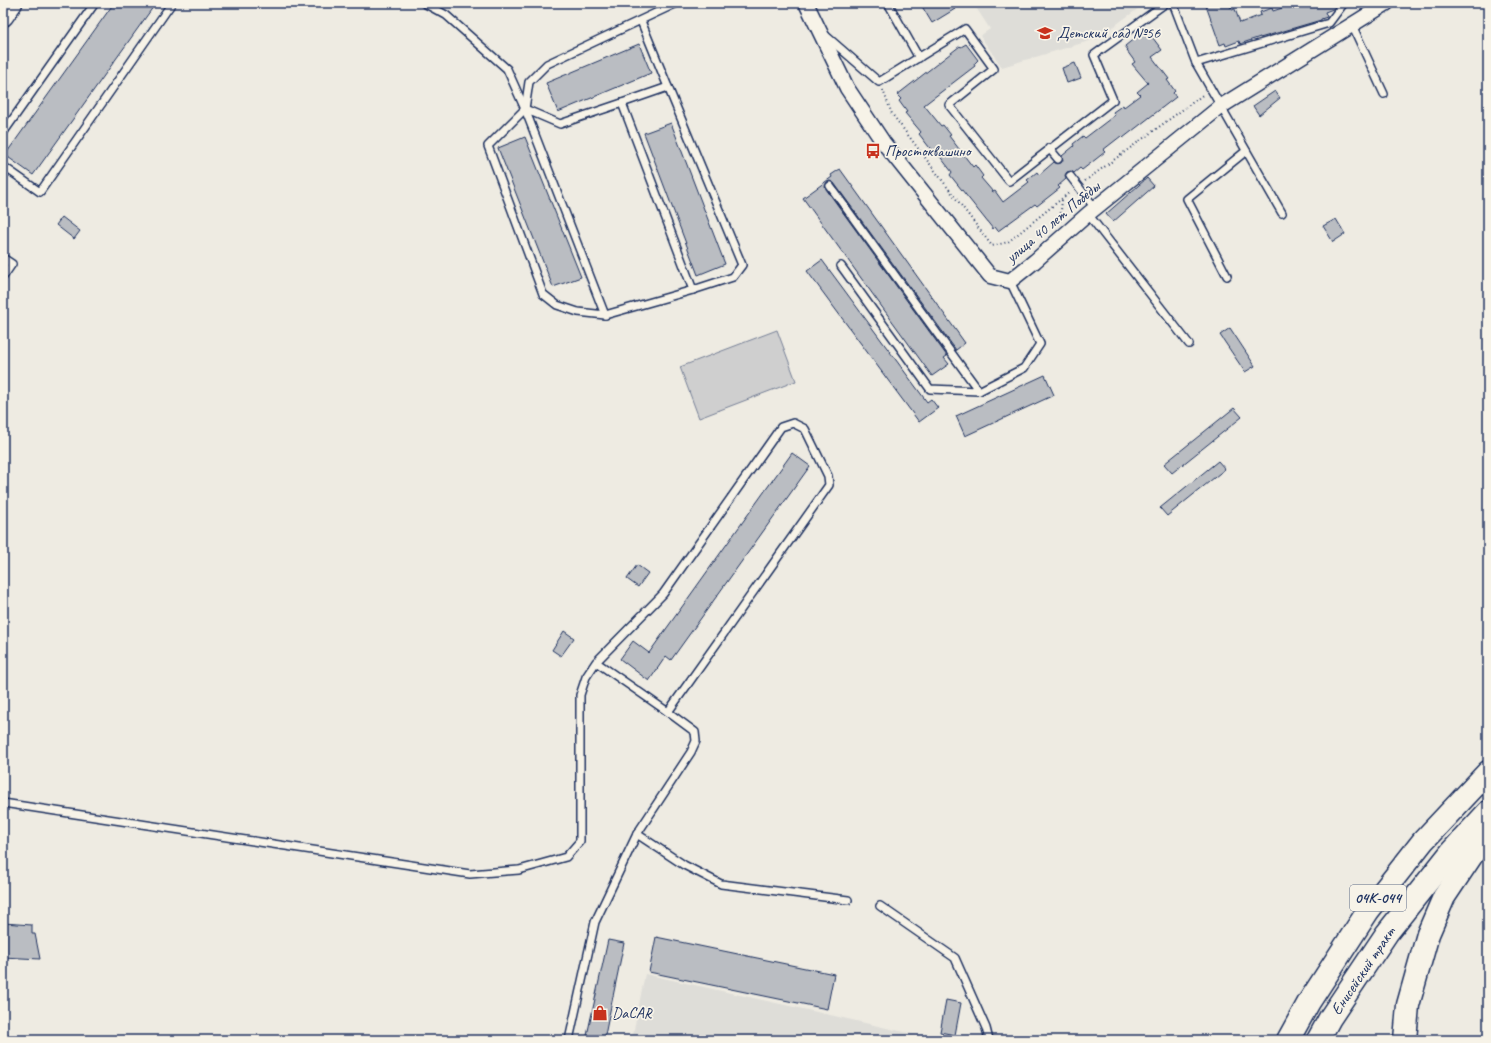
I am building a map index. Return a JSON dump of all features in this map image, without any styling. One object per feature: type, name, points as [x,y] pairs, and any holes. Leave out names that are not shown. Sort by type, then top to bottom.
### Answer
[{"type":"main road","points":[[3,16],[12,3]]},
{"type":"main road","name":"Енисейский тракт","points":[[1288,1040],[1309,1002],[1368,910],[1423,841],[1488,772]]},
{"type":"main road","name":"Енисейский тракт","points":[[1318,1040],[1330,1018],[1387,933],[1452,851],[1488,812]]},
{"type":"main road","points":[[1406,1040],[1408,1005],[1428,934],[1444,898],[1488,831]]},
{"type":"street","name":"улица 40 лет Победы","points":[[806,3],[847,88],[887,148],[990,276],[1010,281],[1092,211],[1220,107],[1352,25],[1382,4]]},
{"type":"lane","points":[[3,133],[95,3]]},
{"type":"lane","points":[[3,166],[40,192],[172,3]]},
{"type":"lane","points":[[424,3],[446,15],[507,68],[525,108],[605,315]]},
{"type":"lane","points":[[641,21],[742,265],[733,277],[693,290],[605,315],[578,312],[557,305],[543,294],[488,146],[525,108],[530,82],[547,64],[678,3]]},
{"type":"lane","points":[[888,3],[919,58]]},
{"type":"lane","points":[[818,28],[879,82],[965,29],[994,69],[949,105],[1009,181],[1049,148],[1113,100],[1094,55],[1166,3]]},
{"type":"lane","points":[[1174,3],[1196,63],[1282,213]]},
{"type":"lane","points":[[1196,63],[1329,23],[1344,3]]},
{"type":"lane","points":[[1352,25],[1384,94]]},
{"type":"lane","points":[[525,108],[560,124],[668,87]]},
{"type":"lane","points":[[622,103],[693,290]]},
{"type":"lane","points":[[1049,148],[1058,159]]},
{"type":"lane","points":[[1227,276],[1187,199],[1246,151]]},
{"type":"lane","points":[[1070,176],[1092,211],[1190,344]]},
{"type":"lane","points":[[830,186],[979,391]]},
{"type":"lane","points":[[3,258],[12,264],[3,277]]},
{"type":"lane","points":[[841,266],[930,389],[979,391],[1024,368],[1040,344],[1010,281]]},
{"type":"lane","points":[[3,803],[470,874],[519,870],[566,857],[580,841],[580,695],[586,677],[596,662],[663,594],[781,427],[793,423],[805,429],[828,476],[828,485],[668,712]]},
{"type":"lane","points":[[569,1040],[595,922],[637,834],[691,752],[696,741],[695,732],[596,662]]},
{"type":"lane","points":[[637,834],[684,865],[721,884],[848,900]]},
{"type":"lane","points":[[880,906],[954,958],[986,1028],[989,1040]]},
{"type":"path","points":[[1060,221],[1062,200]]},
{"type":"shaded area","name":"Детский сад №56","points":[[973,3],[1146,3],[1096,39],[1002,67],[980,36],[990,29]]},
{"type":"shaded area","points":[[777,330],[796,381],[699,418],[680,367]]},
{"type":"shaded area","points":[[645,974],[830,1015],[939,1040],[632,1040]]},
{"type":"building","points":[[114,3],[156,3],[33,175],[5,155]]},
{"type":"building","points":[[920,3],[952,3],[955,9],[932,23]]},
{"type":"building","points":[[1205,3],[1229,3],[1232,10],[1235,9],[1240,23],[1261,15],[1260,12],[1272,8],[1273,11],[1291,5],[1291,3],[1338,3],[1333,9],[1325,12],[1327,17],[1321,20],[1240,44],[1239,41],[1226,46],[1225,43],[1220,45]]},
{"type":"building","points":[[1146,29],[1162,50],[1152,57],[1169,79],[1167,80],[1175,91],[1173,93],[1176,97],[1123,138],[1121,136],[1103,150],[1105,152],[1082,170],[1080,168],[1074,173],[1071,171],[1067,172],[1065,175],[1066,179],[1058,186],[1060,188],[1037,206],[1035,204],[998,231],[995,227],[993,229],[950,175],[952,172],[938,154],[936,156],[919,134],[921,132],[905,113],[907,112],[899,101],[901,99],[897,95],[960,46],[961,47],[966,44],[978,60],[974,64],[975,66],[924,105],[941,126],[943,125],[951,135],[949,136],[973,167],[975,165],[983,176],[981,178],[993,192],[995,191],[1003,202],[1029,182],[1027,180],[1037,172],[1039,175],[1054,162],[1057,164],[1061,163],[1063,160],[1062,156],[1074,146],[1073,144],[1083,136],[1085,138],[1115,115],[1113,112],[1123,105],[1124,107],[1140,95],[1137,92],[1148,83],[1132,64],[1135,62],[1125,46]]},
{"type":"building","points":[[639,44],[651,73],[558,112],[546,83]]},
{"type":"building","points":[[1075,63],[1081,78],[1067,83],[1062,68]]},
{"type":"building","points":[[1275,91],[1280,98],[1259,115],[1253,106]]},
{"type":"building","points":[[671,123],[725,264],[698,275],[644,133]]},
{"type":"building","points":[[525,137],[581,277],[553,287],[498,148]]},
{"type":"building","points":[[840,169],[965,343],[956,350],[834,183],[830,181],[827,182],[825,186],[826,189],[947,356],[944,358],[949,364],[932,376],[803,198],[832,177],[831,175]]},
{"type":"building","points":[[1147,178],[1154,186],[1113,222],[1106,214]]},
{"type":"building","points":[[62,217],[80,231],[74,239],[56,225]]},
{"type":"building","points":[[1336,219],[1345,234],[1333,242],[1323,226]]},
{"type":"building","points":[[822,260],[927,402],[931,399],[938,408],[919,422],[807,271]]},
{"type":"building","points":[[1230,328],[1255,366],[1245,372],[1220,335]]},
{"type":"building","points":[[1045,375],[1054,395],[965,436],[956,416]]},
{"type":"building","points":[[1234,408],[1242,417],[1172,473],[1164,464]]},
{"type":"building","points":[[792,453],[810,466],[671,660],[666,656],[649,681],[620,659],[633,641],[649,653]]},
{"type":"building","points":[[1218,461],[1225,469],[1167,516],[1160,508]]},
{"type":"building","points":[[637,565],[648,573],[638,587],[627,579]]},
{"type":"building","points":[[564,631],[574,638],[561,656],[552,650]]},
{"type":"building","points":[[3,923],[32,925],[32,934],[35,934],[40,959],[3,957]]},
{"type":"building","points":[[656,937],[834,974],[827,1009],[649,972]]},
{"type":"building","points":[[608,940],[624,943],[604,1040],[586,1040]]},
{"type":"building","points":[[946,1000],[961,1003],[955,1035],[940,1032]]},
{"type":"place","name":"Детский сад №56","points":[[1045,33]]},
{"type":"place","name":"Простоквашино","points":[[873,151]]},
{"type":"place","name":"DaCAR","points":[[600,1013]]}]
